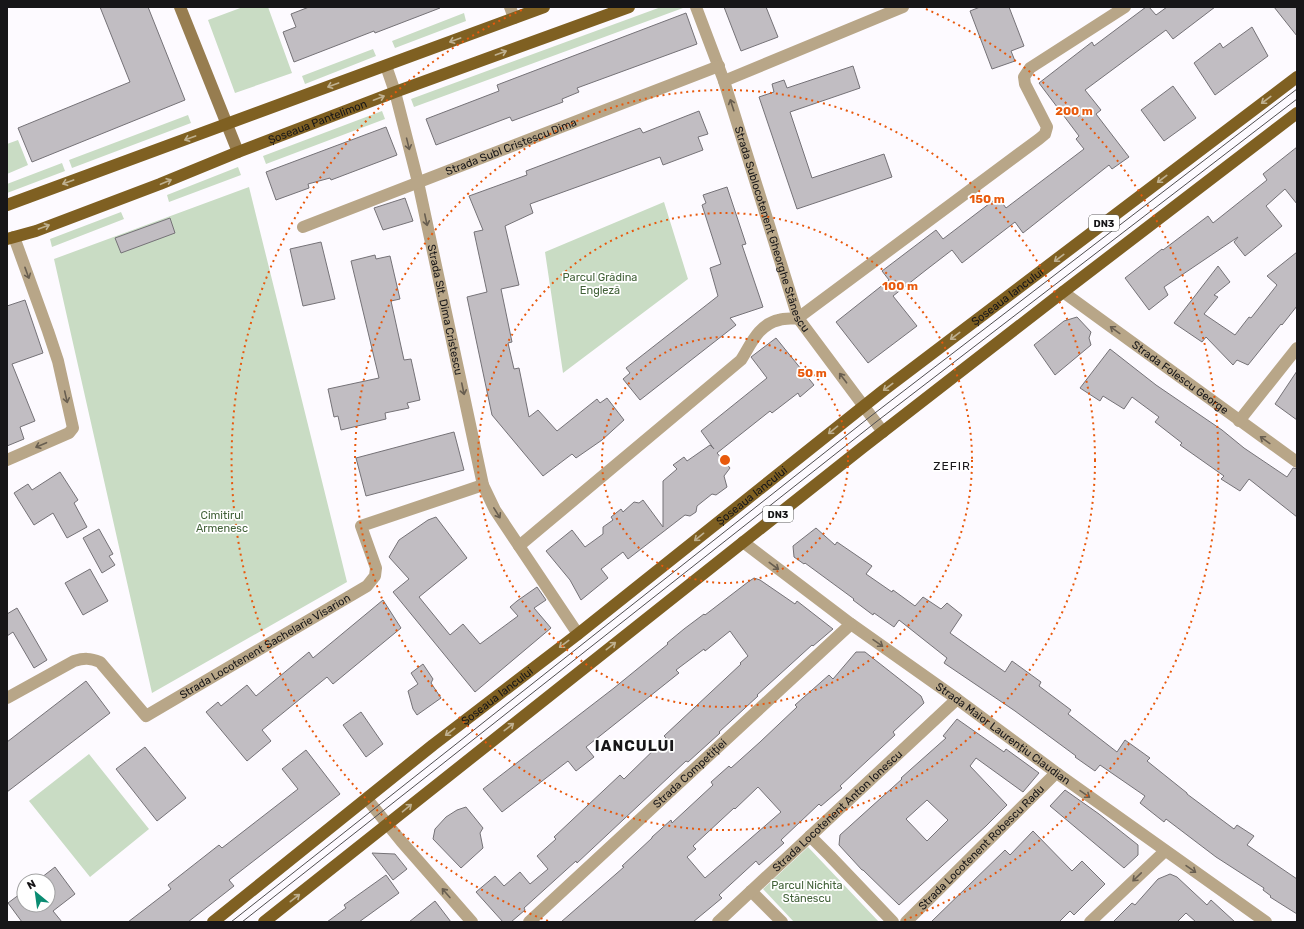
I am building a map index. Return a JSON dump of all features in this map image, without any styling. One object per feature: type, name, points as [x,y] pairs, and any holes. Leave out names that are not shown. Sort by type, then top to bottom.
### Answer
[{"type":"main road","points":[[180,7],[238,152]]},
{"type":"main road","points":[[7,205],[386,66],[512,13],[544,7]]},
{"type":"main road","name":"Șoseaua Pantelimon","points":[[10,238],[36,230],[160,184],[238,152],[395,92],[629,7]]},
{"type":"main road","name":"Șoseaua Iancului","points":[[212,922],[367,799],[432,745],[578,634],[864,406],[1297,77]]},
{"type":"main road","name":"DN3","points":[[264,922],[883,432],[1297,113]]},
{"type":"street","name":"Strada Sublocotenent Gheorghe Stănescu","points":[[696,7],[724,81],[798,318],[883,432]]},
{"type":"street","points":[[724,81],[903,7]]},
{"type":"street","points":[[519,546],[741,360],[758,333],[767,324],[779,320],[798,318],[1045,134],[1047,127],[1025,84],[1024,76],[1030,68],[1125,7]]},
{"type":"street","name":"Strada Slt. Dima Cristescu","points":[[386,66],[395,92],[418,182],[483,485],[495,510],[578,634]]},
{"type":"street","name":"Strada Subl Cristescu Dima","points":[[303,227],[719,66]]},
{"type":"street","points":[[7,460],[69,433],[73,428],[58,361],[48,331],[10,238]]},
{"type":"street","name":"Strada Folescu George","points":[[1063,292],[1297,462]]},
{"type":"street","points":[[1239,421],[1297,348]]},
{"type":"street","name":"Strada Locotenent Sachelarie Visarion","points":[[7,698],[74,661],[90,658],[100,662],[146,716],[366,586],[375,576],[376,568],[361,526],[483,485]]},
{"type":"street","name":"Strada Maior Laurențiu Claudian","points":[[743,542],[851,624],[957,699],[1165,851],[1266,922]]},
{"type":"street","name":"Strada Competiției","points":[[529,922],[851,624]]},
{"type":"street","name":"Strada Locotenent Anton Ionescu","points":[[718,922],[957,699]]},
{"type":"street","name":"Strada Locotenent Robescu Radu","points":[[906,922],[1054,775],[1058,774]]},
{"type":"street","points":[[367,799],[472,922]]},
{"type":"street","points":[[810,836],[893,922]]},
{"type":"street","points":[[1090,922],[1165,851]]},
{"type":"street","points":[[751,891],[782,922]]},
{"type":"green space","points":[[243,7],[268,7],[292,73],[235,93],[208,20]]},
{"type":"green space","points":[[661,7],[683,8],[414,107],[411,99]]},
{"type":"green space","points":[[464,13],[466,21],[395,48],[392,41]]},
{"type":"green space","points":[[373,49],[376,56],[305,84],[302,76]]},
{"type":"green space","points":[[382,111],[385,119],[266,164],[263,156]]},
{"type":"green space","points":[[188,115],[191,123],[72,168],[69,160]]},
{"type":"green space","points":[[18,140],[28,165],[7,174],[7,144]]},
{"type":"green space","points":[[62,163],[65,171],[7,193],[7,184]]},
{"type":"green space","points":[[238,167],[241,175],[169,202],[167,195]]},
{"type":"green space","name":"Cimitirul Armenesc","points":[[249,187],[347,582],[152,693],[54,259]]},
{"type":"green space","name":"Parcul Grădina Engleză","points":[[664,202],[688,279],[563,373],[545,252]]},
{"type":"green space","points":[[121,212],[124,219],[52,247],[50,239]]},
{"type":"green space","points":[[89,754],[149,829],[90,877],[29,801]]},
{"type":"green space","name":"Parcul Nichita Stănescu","points":[[808,847],[879,922],[794,922],[763,889]]},
{"type":"building","points":[[100,7],[148,7],[185,100],[32,162],[18,128],[130,82]]},
{"type":"building","points":[[309,7],[440,8],[375,33],[374,31],[294,62],[283,32],[296,27],[291,14]]},
{"type":"building","points":[[724,7],[766,7],[778,37],[741,51]]},
{"type":"building","points":[[980,7],[1009,7],[1024,46],[1011,51],[1015,61],[992,69],[970,11]]},
{"type":"building","points":[[1146,7],[1149,7],[1156,15],[1167,7],[1215,7],[1173,39],[1166,30],[1085,90],[1101,110],[1096,114],[1129,157],[1112,169],[1109,165],[1023,233],[1015,222],[962,263],[952,250],[893,296],[917,326],[868,363],[836,322],[889,280],[882,271],[936,230],[943,239],[998,197],[1006,208],[1084,149],[1076,139],[1079,136],[1039,83],[1092,42],[1094,46]]},
{"type":"building","points":[[1274,7],[1297,7],[1297,36]]},
{"type":"building","points":[[686,13],[697,44],[577,88],[579,92],[562,99],[563,102],[512,121],[510,117],[436,145],[426,119],[499,91],[497,85]]},
{"type":"building","points":[[1252,27],[1268,56],[1215,95],[1194,63],[1220,43],[1223,48]]},
{"type":"building","points":[[853,66],[860,88],[790,112],[812,178],[884,154],[892,177],[797,209],[759,97],[774,92],[772,84],[784,80],[787,88]]},
{"type":"building","points":[[1173,86],[1196,118],[1164,141],[1141,110]]},
{"type":"building","points":[[699,111],[708,134],[698,137],[703,150],[663,165],[660,157],[530,204],[533,213],[505,226],[519,285],[501,289],[512,342],[508,343],[514,369],[519,368],[529,417],[538,410],[557,431],[597,399],[600,403],[607,398],[624,420],[602,440],[576,458],[572,454],[543,476],[492,415],[467,297],[487,292],[474,232],[483,230],[469,196],[527,175],[526,171],[640,128],[643,133]]},
{"type":"building","points":[[386,127],[397,155],[331,180],[330,178],[308,184],[309,188],[276,200],[266,172]]},
{"type":"building","points":[[1297,147],[1297,204],[1285,189],[1266,206],[1282,226],[1245,256],[1234,242],[1238,237],[1164,287],[1168,295],[1149,310],[1125,278],[1208,216],[1213,223],[1267,180],[1263,174]]},
{"type":"building","points":[[727,187],[746,244],[742,245],[763,307],[730,318],[736,325],[640,400],[623,379],[630,373],[626,368],[718,296],[710,268],[721,264],[702,205],[706,203],[703,195]]},
{"type":"building","points":[[405,198],[413,221],[383,230],[374,208]]},
{"type":"building","points":[[170,218],[175,233],[121,253],[115,238]]},
{"type":"building","points":[[321,242],[335,299],[303,306],[290,249]]},
{"type":"building","points":[[1297,252],[1297,306],[1248,365],[1237,360],[1233,365],[1206,337],[1202,342],[1174,323],[1218,266],[1230,282],[1214,295],[1218,297],[1204,314],[1235,335],[1249,317],[1251,318],[1277,285],[1267,276]]},
{"type":"building","points":[[375,255],[376,259],[390,256],[400,299],[391,301],[404,360],[411,359],[420,400],[407,403],[409,408],[385,413],[386,419],[341,430],[338,416],[334,417],[328,389],[379,378],[351,261]]},
{"type":"building","points":[[25,300],[43,353],[12,364],[35,421],[20,427],[24,439],[7,446],[7,306]]},
{"type":"building","points":[[1077,317],[1091,332],[1089,338],[1091,345],[1055,375],[1034,345],[1064,321]]},
{"type":"building","points":[[776,338],[814,385],[800,397],[798,393],[772,413],[770,411],[717,453],[730,468],[724,476],[727,487],[716,495],[712,494],[697,506],[696,512],[690,516],[685,515],[628,559],[623,552],[601,569],[608,578],[581,600],[570,580],[546,551],[572,530],[585,547],[603,534],[603,527],[613,520],[611,517],[621,509],[623,512],[634,502],[639,503],[643,500],[663,527],[663,481],[677,469],[673,465],[684,457],[687,461],[710,445],[714,449],[701,431],[767,378],[751,357]]},
{"type":"building","points":[[1110,349],[1156,385],[1287,477],[1293,468],[1297,469],[1297,517],[1249,479],[1240,491],[1221,479],[1224,476],[1180,445],[1182,443],[1155,422],[1159,417],[1132,397],[1124,409],[1103,396],[1100,401],[1080,388]]},
{"type":"building","points":[[1297,371],[1297,420],[1275,404]]},
{"type":"building","points":[[454,432],[464,470],[366,496],[356,458]]},
{"type":"building","points":[[60,472],[78,500],[74,503],[87,527],[67,538],[53,513],[34,525],[14,493],[28,484],[32,490]]},
{"type":"building","points":[[436,517],[467,558],[419,597],[450,635],[463,624],[480,644],[518,616],[510,607],[537,587],[546,600],[534,608],[551,628],[475,692],[393,592],[409,579],[389,557],[399,540],[428,520]]},
{"type":"building","points":[[816,528],[835,545],[837,542],[872,566],[866,574],[892,592],[893,590],[915,606],[923,597],[941,609],[947,603],[962,615],[950,633],[1005,672],[1012,661],[1041,682],[1039,686],[1071,710],[1068,714],[1117,752],[1125,740],[1150,758],[1147,761],[1187,794],[1234,829],[1237,825],[1254,836],[1247,845],[1297,879],[1297,914],[1270,897],[1271,896],[1263,890],[1264,888],[1216,857],[1166,819],[1164,822],[1140,803],[1145,796],[1100,765],[1095,771],[1015,711],[944,663],[947,658],[899,620],[894,627],[874,613],[873,615],[805,563],[804,564],[794,557],[793,546]]},
{"type":"building","points":[[99,529],[113,554],[109,556],[115,565],[102,573],[83,538]]},
{"type":"building","points":[[90,569],[108,601],[83,615],[65,583]]},
{"type":"building","points":[[754,578],[760,580],[795,604],[797,601],[833,629],[813,646],[812,645],[757,695],[758,696],[719,732],[720,733],[688,762],[686,761],[577,863],[576,861],[524,908],[525,910],[511,922],[503,922],[476,892],[495,876],[504,886],[520,872],[530,884],[548,869],[537,856],[556,839],[554,837],[620,775],[624,779],[666,738],[664,736],[748,656],[730,631],[705,651],[704,649],[676,670],[679,673],[586,747],[594,757],[576,771],[568,761],[502,812],[483,789],[614,688],[684,629]]},
{"type":"building","points":[[383,600],[401,628],[333,684],[327,677],[262,730],[271,741],[247,761],[206,712],[218,702],[221,706],[247,685],[256,696],[309,652],[313,658]]},
{"type":"building","points":[[17,608],[47,660],[34,668],[13,632],[7,636],[7,614]]},
{"type":"building","points":[[856,652],[865,652],[921,696],[924,703],[893,732],[895,735],[840,786],[842,788],[821,806],[819,804],[781,840],[784,843],[759,865],[756,861],[719,895],[722,898],[693,922],[561,922],[624,867],[622,866],[652,837],[671,820],[672,823],[713,785],[711,782],[729,766],[731,768],[760,742],[797,707],[795,705],[829,675],[833,679]],"holes":[[[758,787],[781,812],[705,878],[687,857],[696,849],[693,846]]]},
{"type":"building","points":[[423,664],[433,679],[431,683],[441,698],[417,715],[413,709],[408,691],[418,684],[411,673]]},
{"type":"building","points":[[86,681],[110,713],[7,792],[7,742]]},
{"type":"building","points":[[361,712],[383,744],[366,757],[343,725]]},
{"type":"building","points":[[957,719],[1004,752],[1006,749],[1039,773],[1023,792],[976,758],[970,766],[1007,805],[899,905],[862,870],[839,845],[840,835],[946,738],[943,736]],"holes":[[[927,800],[948,820],[927,841],[906,819]]]},
{"type":"building","points":[[145,747],[186,798],[157,821],[116,769]]},
{"type":"building","points":[[306,750],[340,794],[229,880],[234,886],[188,922],[128,922],[171,889],[168,885],[219,845],[222,848],[298,789],[282,769]]},
{"type":"building","points":[[1065,790],[1099,814],[1138,845],[1138,855],[1124,868],[1050,806]]},
{"type":"building","points":[[466,807],[483,828],[480,833],[483,848],[461,868],[433,839],[435,829],[446,817],[457,810]]},
{"type":"building","points":[[1033,831],[1072,871],[1082,861],[1105,884],[1074,915],[1070,911],[1059,922],[931,922],[1005,850],[1010,855]]},
{"type":"building","points":[[372,853],[395,854],[407,869],[393,880]]},
{"type":"building","points":[[55,867],[75,894],[56,909],[56,873],[47,873]]},
{"type":"building","points":[[1170,874],[1177,877],[1207,905],[1211,900],[1235,922],[1196,922],[1186,913],[1177,922],[1113,922],[1132,903],[1135,905],[1158,879]]},
{"type":"building","points":[[386,875],[399,893],[359,922],[327,922],[346,908],[344,905]]},
{"type":"building","points":[[16,897],[16,913],[55,913],[62,922],[22,922],[8,903]]},
{"type":"building","points":[[435,901],[451,922],[409,922]]},
{"type":"tram line","points":[[231,922],[871,416],[1297,89]]},
{"type":"tram line","points":[[242,922],[876,422],[1297,99]]},
{"type":"district","name":"ZEFIR","points":[[952,466]]},
{"type":"district","name":"IANCULUI","points":[[635,746]]}]
